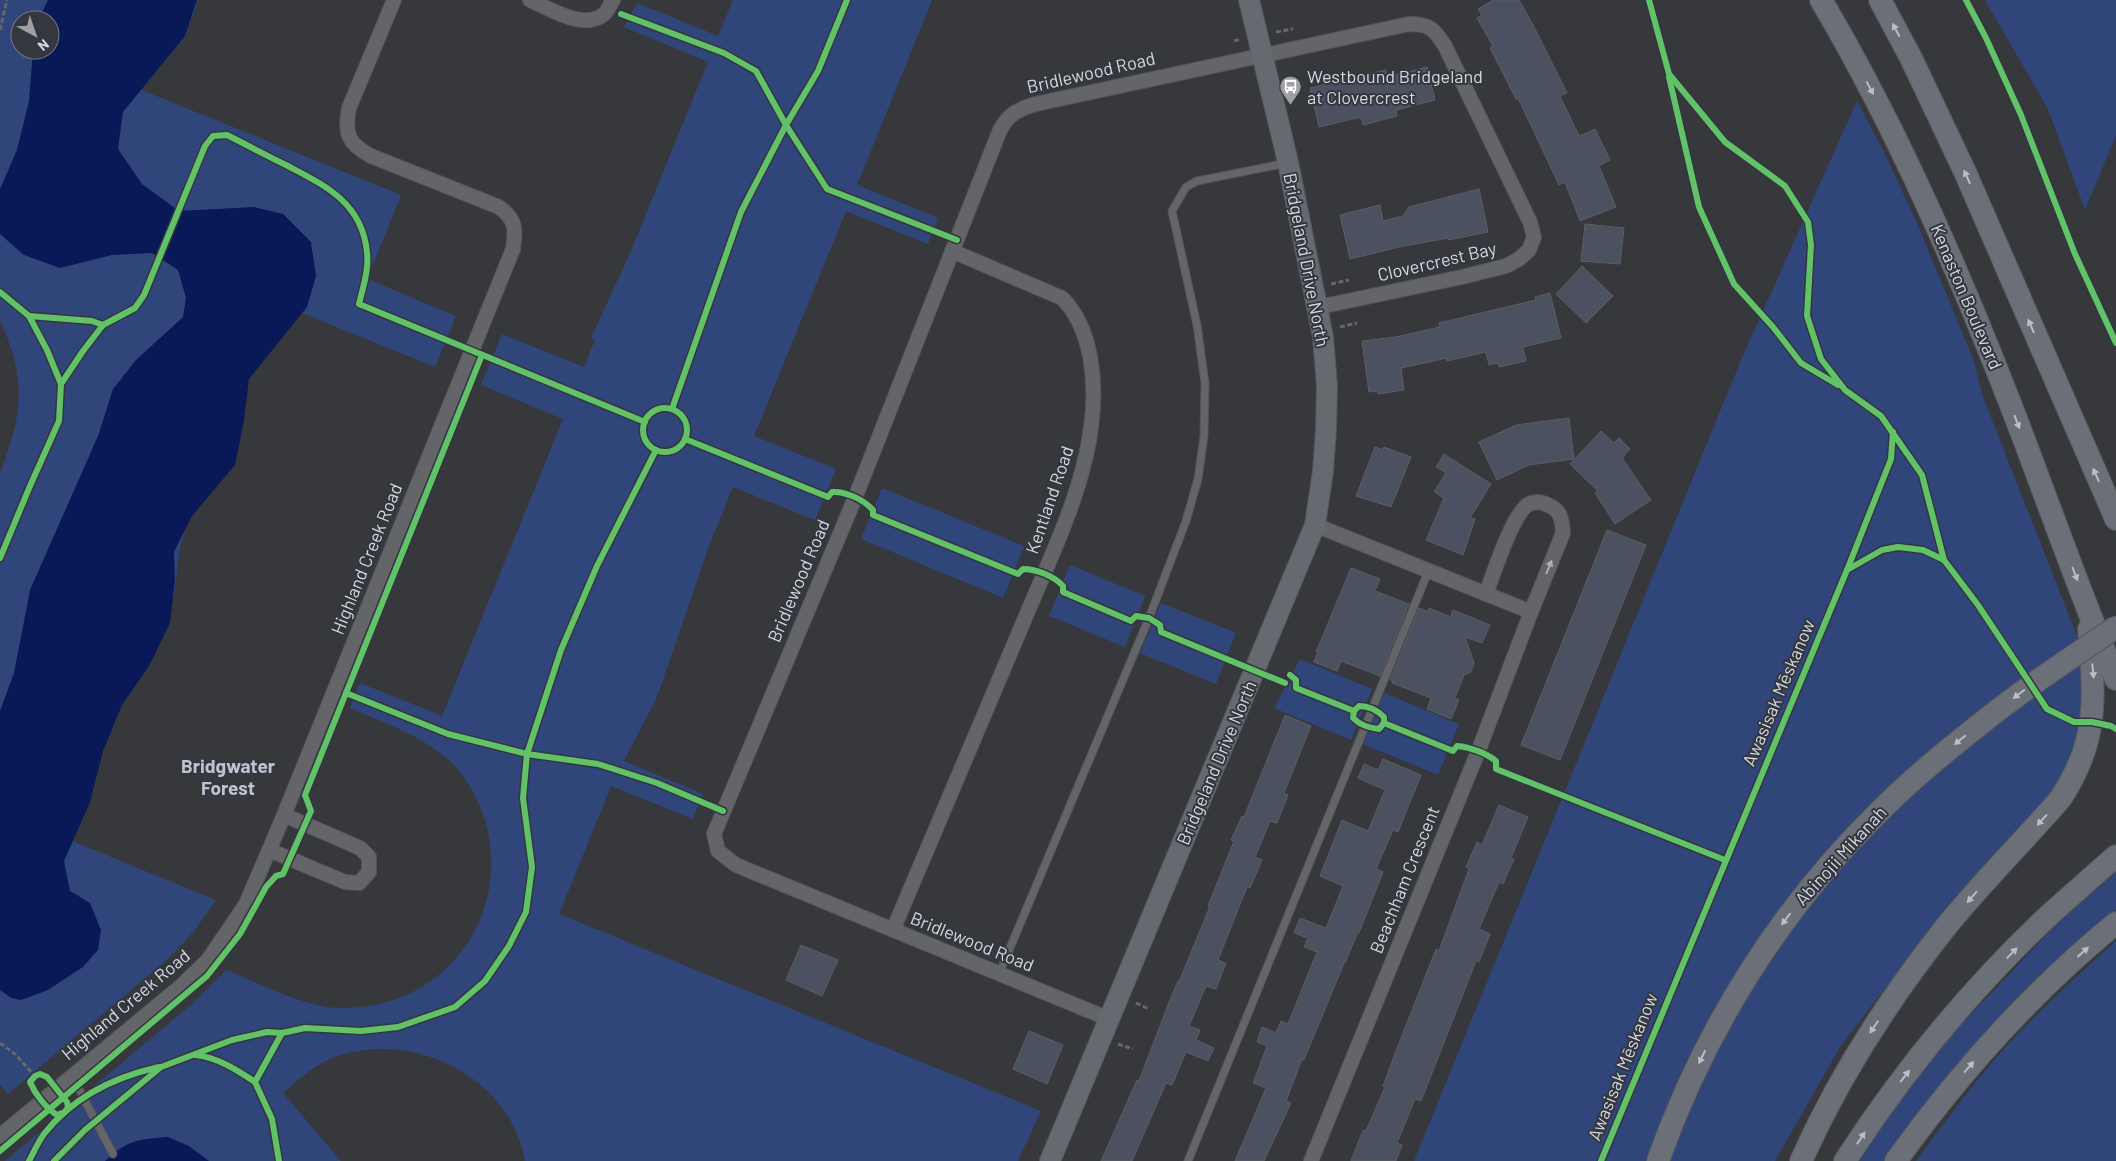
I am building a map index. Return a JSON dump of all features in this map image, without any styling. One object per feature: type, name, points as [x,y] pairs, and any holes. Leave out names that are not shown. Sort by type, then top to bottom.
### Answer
[{"type":"main road","name":"Kenaston Boulevard","points":[[1821,0],[1897,139],[1940,231],[1999,376],[2116,679]]},
{"type":"main road","points":[[1880,0],[1911,58],[1965,172],[2116,520]]},
{"type":"main road","points":[[1801,1161],[1837,1089],[1863,1044],[1894,998],[1946,928],[2062,798],[2076,775],[2088,743],[2094,700],[2087,606]]},
{"type":"main road","name":"Abinojii Mikanah","points":[[1658,1161],[1685,1092],[1708,1046],[1756,963],[1817,879],[1883,808],[1919,774],[2037,680],[2116,627]]},
{"type":"main road","points":[[1846,1161],[1876,1115],[1906,1075],[1992,973],[2045,920],[2116,856]]},
{"type":"main road","points":[[1896,1161],[1929,1116],[1994,1039],[2063,969],[2116,923]]},
{"type":"street","name":"Highland Creek Road","points":[[0,1136],[180,987],[208,960],[246,904],[270,850],[513,249],[516,230],[509,215],[499,207],[371,156],[356,148],[349,136],[346,122],[349,108],[394,0]]},
{"type":"street","points":[[530,0],[577,19],[592,21],[606,13],[613,0]]},
{"type":"street","name":"Bridgeland Drive North","points":[[1050,1161],[1315,525],[1323,471],[1327,386],[1323,337],[1319,307],[1288,162],[1249,0]]},
{"type":"street","name":"Clovercrest Bay","points":[[1262,55],[1409,24],[1430,27],[1438,34],[1445,46],[1530,222],[1534,237],[1529,250],[1520,259],[1506,266],[1319,307]]},
{"type":"street","name":"Bridlewood Road","points":[[1109,1019],[736,865],[718,851],[714,834],[855,498],[1000,130],[1006,119],[1015,111],[1036,104],[1262,55]]},
{"type":"street","name":"Kentland Road","points":[[893,930],[1044,574],[1076,491],[1092,427],[1093,389],[1087,346],[1072,307],[1062,298],[952,251]]},
{"type":"street","name":"Beachham Crescent","points":[[1311,1161],[1478,752],[1563,532],[1562,519],[1556,508],[1541,502],[1530,503],[1517,515],[1486,594]]},
{"type":"street","points":[[1315,525],[1531,612]]},
{"type":"street","points":[[270,850],[345,882],[359,883],[369,872],[369,857],[360,848],[284,815]]},
{"type":"lane","points":[[999,974],[1149,618],[1186,521],[1198,480],[1204,436],[1205,383],[1201,346],[1172,211],[1186,187],[1197,181],[1288,162]]},
{"type":"lane","points":[[1188,1161],[1428,572]]},
{"type":"lane","points":[[71,1076],[112,1154]]},
{"type":"path","points":[[0,30],[7,0]]},
{"type":"path","points":[[672,410],[741,212],[786,125],[818,71],[847,0]]},
{"type":"path","points":[[61,384],[83,351],[104,325],[135,308],[144,295],[205,146],[213,136],[226,135],[328,187],[346,204],[361,226],[367,251],[366,275],[359,304],[645,422]]},
{"type":"path","points":[[0,292],[29,316],[47,350],[61,384],[59,421],[0,558]]},
{"type":"path","points":[[29,316],[92,321],[104,325]]},
{"type":"path","points":[[665,408],[672,410],[683,418],[687,432],[685,439],[676,449],[670,452],[656,450],[650,447],[643,435],[645,422],[653,412],[665,408]]},
{"type":"path","points":[[685,439],[828,497]]},
{"type":"path","points":[[54,1161],[95,1121],[161,1067],[232,1040],[266,1032],[282,1033],[305,1028],[361,1032],[398,1027],[455,1007],[485,981],[509,946],[526,912],[532,867],[523,798],[527,754],[561,650],[597,566],[656,450]]},
{"type":"path","points":[[832,492],[839,492],[855,498],[870,506],[873,510],[873,515],[870,520],[847,515],[832,508],[828,503],[828,497],[832,492]]},
{"type":"path","points":[[873,515],[1018,574]]},
{"type":"path","points":[[1023,569],[1044,574],[1058,580],[1063,586],[1063,592],[1058,598],[1052,598],[1018,581],[1018,574],[1023,569]]},
{"type":"path","points":[[1063,592],[1131,621]]},
{"type":"path","points":[[1136,616],[1149,618],[1160,625],[1161,632],[1156,637],[1142,634],[1131,627],[1131,621],[1136,616]]},
{"type":"path","points":[[1161,632],[1285,683]]},
{"type":"path","points":[[346,693],[448,734],[527,754],[598,764],[657,783],[723,811]]},
{"type":"path","points":[[255,1082],[282,1033]]},
{"type":"path","points":[[0,1043],[15,1054],[35,1076]]},
{"type":"path","points":[[193,1055],[208,1056],[238,1070],[255,1082],[272,1119],[279,1161]]},
{"type":"shaded area","points":[[0,0],[198,0],[193,15],[170,55],[139,89],[401,195],[367,279],[456,316],[435,367],[295,310],[251,373],[199,502],[187,524],[180,547],[174,594],[166,623],[112,723],[72,841],[216,900],[195,930],[170,957],[8,1094],[0,1085],[0,473],[13,433],[19,397],[15,361],[0,321]]},
{"type":"shaded area","points":[[48,0],[197,0],[185,36],[123,112],[118,149],[142,184],[179,211],[254,207],[283,214],[311,242],[316,276],[307,307],[249,379],[244,420],[235,465],[192,516],[174,552],[175,579],[170,623],[149,666],[122,705],[103,751],[90,802],[64,861],[70,891],[90,903],[101,930],[98,950],[83,967],[48,990],[21,1000],[11,998],[0,990],[0,711],[14,673],[30,590],[98,436],[113,389],[136,360],[183,317],[186,298],[178,270],[152,253],[112,255],[60,268],[24,255],[0,234],[0,189],[17,150],[29,101],[32,60],[60,60],[60,10],[43,10]]},
{"type":"shaded area","points":[[733,0],[932,0],[857,185],[938,218],[928,244],[846,211],[754,436],[836,469],[815,520],[733,487],[709,546],[657,697],[624,761],[703,794],[693,819],[611,786],[559,914],[1041,1111],[1018,1161],[525,1161],[516,1131],[501,1106],[480,1084],[456,1068],[428,1056],[399,1050],[369,1050],[340,1055],[324,1062],[283,1093],[341,1161],[5,1161],[193,1003],[226,970],[309,1003],[337,1008],[372,1006],[404,996],[432,981],[455,960],[473,934],[486,904],[491,872],[487,828],[472,790],[455,766],[432,747],[406,732],[350,708],[360,683],[442,716],[563,419],[481,385],[502,334],[584,367],[595,340],[591,338],[631,251],[708,62],[624,27],[637,3],[718,36]]},
{"type":"shaded area","points":[[1985,0],[2116,0],[2116,135],[2085,210],[2048,109]]},
{"type":"shaded area","points":[[1857,101],[1882,148],[1916,221],[1974,361],[1983,397],[2077,636],[2084,661],[2086,725],[2060,788],[1955,897],[1840,1047],[1775,1161],[1414,1161],[1741,360]]},
{"type":"shaded area","points":[[882,488],[1024,546],[1003,598],[861,539]]},
{"type":"shaded area","points":[[1070,565],[1145,596],[1125,647],[1049,616]]},
{"type":"shaded area","points":[[1161,603],[1236,633],[1216,684],[1140,653]]},
{"type":"shaded area","points":[[1300,659],[1372,689],[1351,740],[1274,708]]},
{"type":"shaded area","points":[[1384,693],[1459,724],[1438,775],[1363,744]]},
{"type":"shaded area","points":[[2116,872],[2116,910],[2051,966],[1991,1027],[1935,1092],[1884,1161],[1857,1161],[1934,1053],[2053,928]]},
{"type":"shaded area","points":[[2116,941],[2116,1161],[1916,1161],[1969,1090],[2003,1050],[2044,1008]]},
{"type":"shaded area","points":[[168,1137],[189,1146],[209,1161],[105,1161],[120,1149],[134,1142]]},
{"type":"building","points":[[1493,0],[1519,0],[1567,93],[1560,96],[1579,136],[1595,129],[1610,160],[1599,166],[1616,207],[1580,221],[1565,182],[1559,185],[1518,98],[1516,99],[1490,48],[1493,46],[1477,18],[1482,15],[1478,9]]},
{"type":"building","points":[[1427,67],[1435,100],[1396,110],[1397,116],[1363,125],[1361,117],[1319,127],[1310,88],[1386,70],[1387,77]]},
{"type":"building","points":[[1479,189],[1488,232],[1399,247],[1350,259],[1340,215],[1380,205],[1383,221],[1403,216],[1409,207]]},
{"type":"building","points":[[1585,224],[1624,228],[1620,264],[1581,261]]},
{"type":"building","points":[[1582,266],[1613,296],[1586,323],[1556,294]]},
{"type":"building","points":[[1550,293],[1561,338],[1523,347],[1526,361],[1499,367],[1498,363],[1489,365],[1486,352],[1447,361],[1447,358],[1401,368],[1404,390],[1378,394],[1378,391],[1369,392],[1362,341],[1396,337],[1440,327],[1439,323],[1536,300],[1535,297]]},
{"type":"building","points":[[1569,418],[1574,459],[1529,465],[1497,480],[1479,442],[1516,425]]},
{"type":"building","points":[[1601,431],[1614,443],[1619,438],[1630,449],[1622,458],[1651,500],[1615,524],[1595,493],[1598,491],[1570,464]]},
{"type":"building","points":[[1375,447],[1383,450],[1384,447],[1411,457],[1391,507],[1356,496]]},
{"type":"building","points":[[1444,454],[1491,484],[1470,518],[1475,519],[1463,555],[1426,540],[1444,498],[1434,492],[1446,473],[1436,467]]},
{"type":"building","points":[[1607,530],[1646,545],[1560,760],[1521,745]]},
{"type":"building","points":[[1351,568],[1380,579],[1375,591],[1409,604],[1380,676],[1341,661],[1337,671],[1314,662],[1318,652],[1316,652]]},
{"type":"building","points":[[1419,608],[1428,612],[1429,608],[1451,617],[1453,610],[1490,625],[1482,643],[1465,637],[1474,663],[1471,672],[1464,675],[1455,698],[1459,700],[1451,719],[1427,709],[1431,698],[1392,683],[1393,681],[1390,680]]},
{"type":"building","points":[[1285,715],[1311,726],[1284,793],[1288,795],[1277,823],[1270,821],[1255,857],[1262,860],[1250,888],[1247,887],[1218,960],[1226,963],[1216,989],[1206,986],[1189,1026],[1200,1030],[1196,1040],[1214,1048],[1208,1061],[1186,1052],[1172,1085],[1166,1083],[1132,1161],[1101,1161],[1137,1080],[1139,1081],[1168,1005],[1210,906],[1208,906],[1234,841],[1231,840],[1242,816],[1244,817]]},
{"type":"building","points":[[1383,759],[1421,775],[1398,832],[1393,830],[1376,869],[1383,872],[1359,933],[1344,963],[1304,1060],[1302,1059],[1286,1101],[1291,1103],[1264,1161],[1235,1161],[1266,1088],[1253,1083],[1267,1046],[1257,1042],[1262,1027],[1276,1033],[1281,1021],[1288,1024],[1317,952],[1304,947],[1308,938],[1294,933],[1300,918],[1326,928],[1343,886],[1320,876],[1342,820],[1368,831],[1385,790],[1358,778],[1364,764],[1378,770]]},
{"type":"building","points":[[1499,805],[1528,817],[1511,858],[1514,859],[1503,884],[1499,882],[1479,929],[1490,934],[1479,962],[1476,961],[1421,1101],[1415,1099],[1397,1143],[1402,1145],[1396,1161],[1351,1161],[1363,1130],[1366,1131],[1385,1087],[1383,1086],[1436,949],[1439,951],[1469,869],[1466,867],[1477,842],[1482,845]]},
{"type":"building","points":[[801,945],[838,960],[822,996],[786,980]]},
{"type":"building","points":[[1029,1031],[1063,1045],[1047,1084],[1013,1069]]},
{"type":"cycle path","points":[[672,409],[741,212],[786,125],[818,71],[847,0]]},
{"type":"cycle path","points":[[1649,0],[1669,74],[1725,142],[1785,186],[1808,222],[1811,245],[1807,316],[1821,359],[1845,390],[1881,416],[1922,475],[1944,560]]},
{"type":"cycle path","points":[[1966,0],[1986,38],[2021,115],[2075,254],[2116,343]]},
{"type":"cycle path","points":[[621,14],[724,53],[756,71],[786,125],[827,189],[957,240]]},
{"type":"cycle path","points":[[1669,77],[1699,207],[1734,284],[1773,327],[1801,363],[1838,385]]},
{"type":"cycle path","points":[[29,316],[92,321],[103,325],[135,308],[144,295],[205,146],[213,136],[227,135],[316,181],[340,198],[350,209],[364,235],[367,252],[366,272],[359,304],[645,422]]},
{"type":"cycle path","points":[[0,292],[29,316],[47,350],[61,384],[59,421],[0,558]]},
{"type":"cycle path","points":[[61,384],[103,325]]},
{"type":"cycle path","points":[[0,1151],[207,976],[240,934],[266,887],[276,876],[283,874],[311,811],[305,795],[482,355]]},
{"type":"cycle path","points":[[665,408],[677,412],[683,418],[687,430],[683,442],[677,448],[665,452],[653,448],[647,442],[643,430],[647,418],[653,412],[665,408]]},
{"type":"cycle path","points":[[1847,570],[1891,459],[1893,432]]},
{"type":"cycle path","points":[[685,439],[828,497],[832,492],[854,497],[869,506],[873,510],[873,515],[1018,574],[1023,569],[1044,574],[1055,579],[1063,586],[1063,592],[1131,621],[1136,616],[1149,618],[1160,625],[1161,632],[1285,683]]},
{"type":"cycle path","points":[[54,1161],[85,1130],[161,1067],[232,1040],[267,1032],[282,1033],[305,1028],[361,1031],[398,1027],[455,1007],[485,981],[509,946],[526,912],[532,867],[523,798],[527,754],[561,650],[597,566],[656,450]]},
{"type":"cycle path","name":"Awasisak Mēskanow","points":[[1601,1161],[1847,570],[1882,550],[1898,547],[1923,550],[1944,560],[1978,605],[2047,709],[2074,722],[2092,722],[2116,729]]},
{"type":"cycle path","points":[[1290,675],[1296,680],[1296,688],[1354,711]]},
{"type":"cycle path","points":[[346,693],[448,734],[527,754],[598,764],[657,783],[723,811]]},
{"type":"cycle path","points":[[1384,723],[1379,729],[1365,726],[1353,718],[1354,711],[1359,706],[1369,708],[1384,717],[1384,723],[1453,751],[1457,746],[1488,755],[1496,761],[1496,769],[1725,860]]},
{"type":"cycle path","points":[[279,1161],[272,1119],[255,1082],[282,1033]]},
{"type":"cycle path","points":[[195,1055],[219,1061],[255,1082]]},
{"type":"cycle path","points":[[29,1161],[44,1134],[55,1121],[81,1099],[126,1076],[159,1067]]},
{"type":"cycle path","points":[[40,1074],[47,1077],[67,1102],[68,1107],[65,1112],[57,1115],[45,1105],[35,1091],[30,1082],[35,1076],[40,1074]]},
{"type":"place","name":"Westbound Bridgeland at Clovercrest","points":[[1291,106]]},
{"type":"district","name":"Bridgwater Forest","points":[[228,777]]}]
